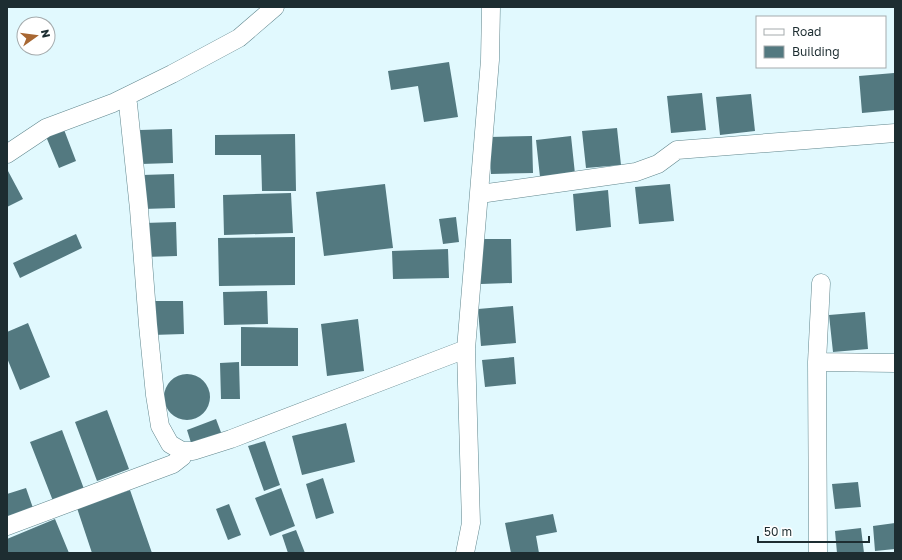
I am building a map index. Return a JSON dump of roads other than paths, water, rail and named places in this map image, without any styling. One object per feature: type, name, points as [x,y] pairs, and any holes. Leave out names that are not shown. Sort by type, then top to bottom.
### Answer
[{"type":"street","points":[[7,154],[46,128],[112,103],[226,46],[239,38],[276,7]]},
{"type":"street","points":[[465,553],[471,523],[466,349],[490,60],[491,7]]},
{"type":"street","points":[[128,104],[139,209],[155,395],[160,426],[170,444],[182,451],[193,451],[231,439],[466,349]]},
{"type":"street","points":[[480,194],[636,172],[658,164],[677,150],[895,133]]},
{"type":"street","points":[[818,553],[817,362],[821,283]]},
{"type":"street","points":[[817,362],[895,363]]},
{"type":"street","points":[[7,526],[173,464],[182,457],[182,451]]}]
